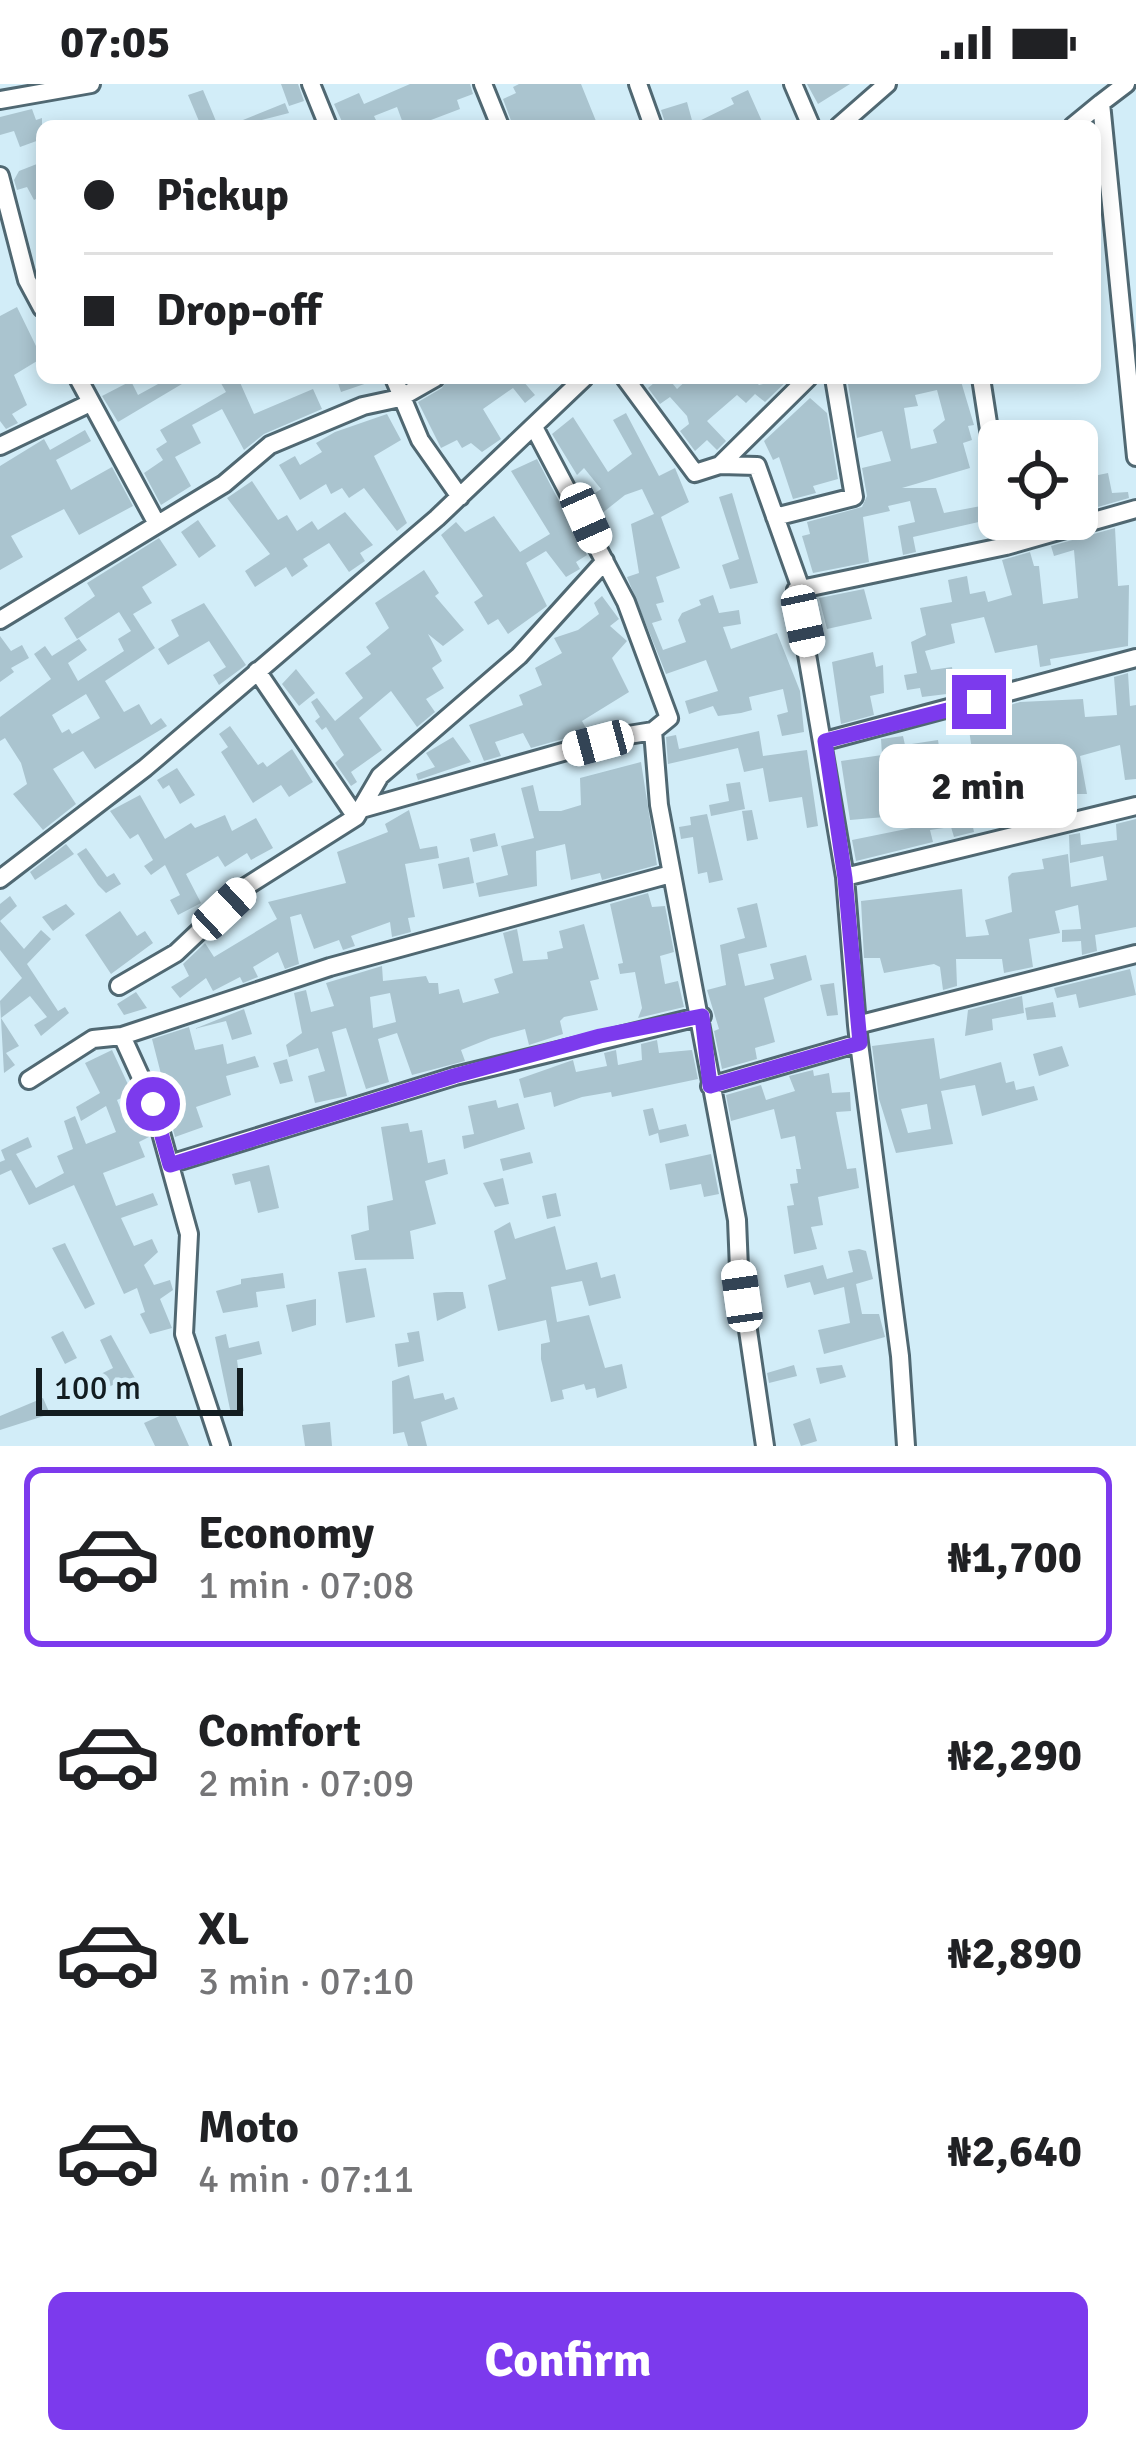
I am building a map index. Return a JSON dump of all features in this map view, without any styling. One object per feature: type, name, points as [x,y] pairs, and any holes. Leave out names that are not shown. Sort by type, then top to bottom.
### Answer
[{"type":"street","points":[[0,100],[91,84]]},
{"type":"street","points":[[311,84],[326,120]]},
{"type":"street","points":[[483,84],[498,120]]},
{"type":"street","points":[[638,84],[651,120]]},
{"type":"street","points":[[793,84],[808,120]]},
{"type":"street","points":[[846,120],[887,84]]},
{"type":"street","points":[[1080,120],[1126,84]]},
{"type":"street","points":[[1101,103],[1136,457]]},
{"type":"street","points":[[0,176],[27,280],[36,297]]},
{"type":"street","points":[[81,384],[157,524]]},
{"type":"street","points":[[396,384],[460,497]]},
{"type":"street","points":[[0,620],[224,484],[270,445],[363,406],[400,398],[424,384]]},
{"type":"street","points":[[0,879],[145,768],[460,497],[578,384]]},
{"type":"street","points":[[629,384],[695,473],[720,465],[758,466],[800,589]]},
{"type":"street","points":[[720,465],[802,384]]},
{"type":"street","points":[[775,517],[854,497],[836,384]]},
{"type":"street","points":[[982,384],[988,420]]},
{"type":"street","points":[[0,446],[90,403]]},
{"type":"street","points":[[119,986],[176,953],[248,886],[360,813],[653,731],[669,718],[649,655],[536,429]]},
{"type":"street","points":[[906,1446],[900,1356],[858,1034],[845,878],[796,590],[1006,546],[1136,509]]},
{"type":"street","points":[[1005,540],[1006,546]]},
{"type":"street","points":[[360,813],[380,776],[519,656],[605,561]]},
{"type":"street","points":[[825,741],[1136,658]]},
{"type":"street","points":[[257,671],[360,813]]},
{"type":"street","points":[[653,731],[671,874],[702,1016],[710,1086],[737,1220],[739,1269],[765,1446]]},
{"type":"street","points":[[845,878],[1136,806]]},
{"type":"street","points":[[29,1080],[93,1039],[122,1036],[330,967],[671,874]]},
{"type":"street","points":[[710,1086],[858,1034],[1136,954]]},
{"type":"street","points":[[170,1165],[454,1076],[600,1036],[702,1016]]},
{"type":"street","points":[[122,1036],[153,1104],[189,1234],[184,1334],[220,1446]]},
{"type":"building","points":[[281,84],[298,84],[304,101],[289,106]]},
{"type":"building","points":[[410,84],[470,84],[473,94],[457,100],[460,109],[431,120],[402,120],[397,107],[374,116],[376,120],[341,120],[334,104],[359,93],[364,104]]},
{"type":"building","points":[[581,84],[596,120],[511,120],[503,99],[516,93],[513,87]]},
{"type":"building","points":[[807,84],[850,84],[818,104]]},
{"type":"building","points":[[203,90],[216,120],[198,120],[188,95]]},
{"type":"building","points":[[748,90],[761,120],[701,120],[734,104],[731,98]]},
{"type":"building","points":[[687,102],[692,120],[664,120],[661,110]]},
{"type":"building","points":[[285,103],[289,113],[262,120],[243,120]]},
{"type":"building","points":[[32,109],[36,141],[20,147],[14,131],[0,135],[0,117]]},
{"type":"building","points":[[36,164],[36,199],[27,187],[17,190],[14,180],[19,171]]},
{"type":"building","points":[[17,307],[36,346],[36,362],[14,375],[27,405],[12,414],[18,423],[6,429],[0,421],[0,316]]},
{"type":"building","points":[[125,384],[132,384],[138,395],[158,384],[182,384],[118,422],[102,396]]},
{"type":"building","points":[[221,384],[241,384],[254,414],[313,389],[322,409],[264,434],[244,450],[222,409],[192,425],[201,443],[175,457],[191,486],[161,505],[144,473],[163,460],[156,449],[167,442],[160,430],[226,392]]},
{"type":"building","points":[[338,384],[364,384],[341,392]]},
{"type":"building","points":[[444,384],[526,384],[535,395],[525,403],[513,388],[483,409],[501,439],[482,452],[471,443],[462,448],[457,440],[441,448],[418,402]]},
{"type":"building","points":[[653,384],[673,384],[677,389],[682,384],[784,384],[765,402],[755,394],[746,403],[737,395],[707,421],[726,441],[717,450],[707,440],[695,451],[680,431],[689,424],[687,416],[670,397],[660,404],[648,388]]},
{"type":"building","points":[[848,384],[962,384],[974,425],[968,426],[972,440],[963,443],[970,468],[902,488],[936,488],[944,513],[978,507],[978,522],[913,537],[916,552],[903,555],[898,526],[915,522],[910,501],[888,506],[890,511],[863,517],[869,562],[813,573],[802,536],[810,534],[807,522],[862,507],[867,496],[862,468],[891,461],[882,431],[857,438]],"holes":[[[937,390],[945,420],[933,430],[937,443],[911,449],[904,408],[918,406],[915,395]]]},
{"type":"building","points":[[810,398],[827,413],[838,479],[813,486],[816,493],[793,499],[779,457],[773,460],[764,441]]},
{"type":"building","points":[[626,413],[659,476],[675,468],[689,502],[661,517],[680,568],[656,577],[664,602],[656,604],[662,620],[652,623],[663,650],[686,642],[678,620],[682,613],[701,605],[699,600],[713,595],[719,613],[739,610],[741,624],[723,627],[731,649],[777,633],[800,691],[804,732],[782,736],[777,715],[788,712],[783,689],[749,697],[752,710],[741,713],[718,716],[713,706],[689,714],[685,701],[718,691],[706,660],[666,674],[627,577],[639,573],[631,524],[654,514],[642,489],[625,495],[596,518],[586,499],[601,489],[584,468],[577,475],[552,434],[573,417],[608,472],[632,454],[613,420]]},
{"type":"building","points":[[387,414],[401,440],[374,456],[407,523],[397,531],[364,488],[349,498],[342,488],[331,494],[326,484],[300,500],[279,465],[295,456],[300,465],[322,452],[316,443]]},
{"type":"building","points":[[85,430],[91,441],[56,460],[71,490],[112,467],[133,506],[79,535],[64,509],[11,536],[23,557],[0,570],[0,466],[44,439],[50,450]]},
{"type":"building","points":[[537,459],[587,555],[576,562],[580,569],[566,577],[546,551],[526,563],[547,606],[508,634],[498,619],[488,625],[474,602],[483,596],[441,535],[456,522],[465,532],[494,516],[520,552],[550,534],[511,471]]},
{"type":"building","points":[[1108,473],[1112,493],[1128,492],[1129,498],[1098,507],[1098,475]]},
{"type":"building","points":[[252,481],[278,520],[287,515],[297,531],[312,521],[318,530],[345,512],[373,545],[360,553],[365,561],[349,572],[329,543],[303,559],[308,566],[292,577],[286,567],[255,587],[245,571],[270,554],[227,498]]},
{"type":"building","points":[[732,493],[758,583],[730,589],[722,565],[739,559],[719,497]]},
{"type":"building","points":[[198,520],[216,546],[199,558],[181,532]]},
{"type":"building","points":[[1115,528],[1118,586],[1129,585],[1128,646],[1050,659],[1051,665],[1040,667],[1037,645],[995,653],[984,617],[951,624],[955,643],[925,651],[931,670],[952,667],[955,693],[922,697],[920,688],[907,690],[904,675],[917,673],[911,642],[926,635],[920,608],[952,602],[948,580],[967,576],[970,594],[985,591],[988,602],[1012,595],[1002,560],[1030,552],[1034,566],[1039,566],[1043,604],[1078,598],[1074,550],[1054,556],[1051,546],[1098,540],[1098,533]]},
{"type":"building","points":[[159,538],[177,565],[142,587],[152,603],[133,614],[155,648],[105,681],[124,712],[139,704],[151,725],[161,718],[167,726],[95,769],[83,751],[53,769],[76,804],[43,830],[13,794],[27,784],[21,763],[5,738],[0,741],[0,717],[51,679],[34,654],[45,646],[52,656],[79,639],[87,650],[68,663],[78,681],[124,651],[118,639],[131,631],[119,612],[77,639],[64,618],[95,596],[87,583]],"holes":[[[86,694],[100,718],[72,734],[69,729],[62,733],[52,715]]]},
{"type":"building","points":[[424,570],[439,593],[435,596],[464,630],[443,646],[428,634],[442,661],[432,668],[444,688],[426,699],[435,712],[417,727],[391,691],[359,718],[382,750],[351,772],[357,782],[351,786],[335,763],[344,755],[326,727],[322,730],[315,721],[320,717],[311,702],[317,698],[335,721],[363,698],[345,673],[371,654],[366,647],[389,628],[375,603]]},
{"type":"building","points":[[864,589],[872,619],[827,629],[819,598]]},
{"type":"building","points":[[602,596],[619,619],[610,626],[627,641],[612,658],[629,692],[582,721],[588,732],[531,748],[523,733],[495,742],[501,756],[484,761],[469,725],[523,705],[519,695],[542,685],[535,668],[562,653],[554,638],[578,630],[599,614],[594,603]]},
{"type":"building","points":[[204,603],[246,665],[219,685],[213,675],[226,667],[209,641],[168,665],[158,649],[179,636],[171,620]]},
{"type":"building","points":[[0,636],[11,651],[22,645],[29,658],[11,668],[14,672],[0,682]]},
{"type":"building","points":[[873,652],[876,667],[883,665],[884,693],[870,696],[874,715],[841,724],[832,662]]},
{"type":"building","points":[[296,669],[315,693],[299,706],[282,684]]},
{"type":"building","points":[[1128,673],[1130,706],[1136,705],[1136,779],[1125,780],[1120,745],[1080,756],[1087,794],[1064,794],[1066,810],[1003,824],[1000,809],[992,809],[990,784],[965,790],[974,832],[954,837],[951,827],[930,830],[933,842],[856,861],[852,840],[921,826],[919,814],[850,820],[841,761],[882,755],[881,739],[903,736],[905,745],[938,740],[941,760],[973,757],[967,716],[982,712],[987,723],[1009,718],[1007,706],[1020,702],[1083,699],[1085,717],[1117,715],[1114,677]],"holes":[[[913,762],[916,783],[893,788],[890,764]]]},
{"type":"building","points":[[230,726],[258,765],[263,762],[267,767],[292,749],[313,782],[289,797],[281,785],[253,803],[221,752],[228,747],[219,734]]},
{"type":"building","points":[[759,731],[763,756],[807,750],[818,826],[807,828],[802,797],[769,802],[763,768],[744,772],[738,748],[668,764],[666,737],[676,735],[679,749]]},
{"type":"building","points":[[453,737],[471,762],[418,780],[416,774],[435,767],[426,753]]},
{"type":"building","points":[[641,762],[657,865],[602,880],[600,873],[571,880],[565,844],[536,851],[537,886],[479,897],[476,883],[508,875],[501,846],[534,838],[521,788],[533,785],[539,811],[561,811],[581,805],[580,778]]},
{"type":"building","points":[[177,768],[195,795],[180,804],[169,785],[163,789],[157,780]]},
{"type":"building","points":[[740,782],[745,809],[711,816],[709,805],[729,801],[726,784]]},
{"type":"building","points":[[140,795],[165,839],[191,823],[195,828],[225,815],[232,831],[256,818],[273,848],[251,860],[247,853],[225,867],[218,856],[186,874],[201,903],[178,915],[170,900],[180,895],[165,865],[151,875],[144,866],[153,860],[138,834],[130,839],[110,811]]},
{"type":"building","points":[[409,810],[420,849],[437,846],[439,858],[405,864],[415,917],[408,918],[411,932],[392,937],[390,922],[351,936],[355,946],[343,950],[339,940],[314,949],[301,914],[290,917],[299,964],[285,969],[278,952],[253,967],[258,977],[243,983],[240,977],[213,991],[206,978],[180,998],[171,987],[189,976],[183,964],[205,943],[214,957],[277,919],[268,902],[346,883],[337,852],[388,832],[385,824]]},
{"type":"building","points":[[752,810],[758,839],[747,841],[742,811]]},
{"type":"building","points":[[707,814],[723,880],[709,883],[707,872],[698,874],[693,837],[681,839],[679,827],[691,825],[690,817]]},
{"type":"building","points":[[1136,819],[1136,927],[1095,935],[1097,951],[1082,955],[1081,941],[1062,942],[1062,930],[1081,929],[1078,905],[1055,911],[1060,933],[1029,939],[1033,967],[1004,973],[1002,959],[956,959],[957,986],[943,990],[940,967],[934,964],[884,973],[880,958],[864,958],[861,901],[962,889],[966,937],[989,935],[985,920],[1012,912],[1008,877],[1012,873],[1044,869],[1042,859],[1068,854],[1071,887],[1107,880],[1103,856],[1070,863],[1069,835],[1080,833],[1081,845],[1117,840],[1116,824]]},
{"type":"building","points":[[495,833],[498,846],[473,852],[470,839]]},
{"type":"building","points":[[66,844],[74,854],[35,880],[30,872]]},
{"type":"building","points":[[86,848],[107,877],[114,873],[121,884],[106,893],[98,885],[77,854]]},
{"type":"building","points":[[469,857],[474,883],[443,889],[438,864]]},
{"type":"building","points":[[648,893],[652,907],[665,906],[674,952],[660,956],[665,984],[678,981],[684,1007],[638,1018],[642,1008],[635,972],[620,974],[618,964],[623,963],[610,904]]},
{"type":"building","points":[[10,896],[17,906],[0,921],[0,904]]},
{"type":"building","points":[[757,903],[767,947],[738,954],[745,986],[774,979],[770,964],[806,955],[812,980],[764,998],[775,1042],[755,1048],[757,1059],[722,1069],[714,1031],[719,1029],[707,990],[726,985],[720,945],[745,938],[737,908]]},
{"type":"building","points":[[66,904],[75,914],[53,931],[42,917]]},
{"type":"building","points":[[120,911],[137,936],[145,931],[153,943],[111,974],[85,935]]},
{"type":"building","points":[[0,921],[24,949],[41,930],[51,939],[27,964],[58,1011],[65,1007],[69,1013],[41,1036],[34,1025],[47,1017],[30,996],[1,1018],[19,1046],[6,1053],[15,1065],[4,1073],[0,1001],[22,978],[0,950]]},
{"type":"building","points":[[584,924],[599,979],[590,981],[598,1010],[564,1017],[560,1021],[563,1034],[529,1045],[525,1029],[491,1038],[461,1050],[465,1061],[412,1075],[397,1033],[378,1039],[389,1082],[366,1089],[346,1028],[332,1032],[347,1096],[315,1103],[308,1076],[325,1071],[318,1048],[289,1057],[286,1045],[302,1033],[294,993],[306,990],[311,1012],[334,1006],[326,983],[382,966],[383,981],[426,976],[429,983],[438,983],[439,994],[459,989],[463,1003],[499,993],[494,979],[513,973],[503,933],[517,929],[523,961],[548,959],[547,952],[563,948],[559,931]],"holes":[[[390,993],[396,1022],[373,1028],[370,997]]]},
{"type":"building","points":[[1130,969],[1136,995],[1079,1008],[1076,994],[1057,998],[1054,988]]},
{"type":"building","points":[[834,983],[838,1015],[827,1016],[820,985]]},
{"type":"building","points":[[136,992],[147,1008],[124,1015],[117,1004]]},
{"type":"building","points":[[1022,996],[1024,1013],[992,1019],[993,1030],[965,1036],[968,1010]]},
{"type":"building","points":[[1053,1002],[1056,1017],[1027,1020],[1025,1008]]},
{"type":"building","points":[[244,1009],[252,1034],[232,1040],[226,1021],[194,1029]]},
{"type":"building","points":[[189,1027],[195,1050],[223,1044],[227,1064],[255,1056],[259,1067],[226,1076],[231,1095],[196,1107],[203,1127],[175,1137],[171,1122],[182,1118],[174,1088],[165,1073],[161,1074],[152,1039]]},
{"type":"building","points":[[934,1038],[940,1079],[1001,1062],[1006,1083],[1014,1081],[1016,1090],[1034,1086],[1038,1100],[982,1116],[975,1085],[941,1091],[953,1144],[896,1153],[879,1099],[872,1046]],"holes":[[[927,1104],[931,1129],[908,1133],[901,1109]]]},
{"type":"building","points":[[657,1040],[659,1053],[692,1050],[698,1079],[612,1097],[611,1092],[582,1097],[554,1107],[551,1092],[524,1098],[519,1079],[573,1060],[576,1072],[607,1066],[604,1053],[616,1050],[618,1065],[642,1060],[641,1044]]},
{"type":"building","points":[[1062,1046],[1069,1066],[1039,1076],[1033,1054]]},
{"type":"building","points":[[112,1050],[132,1093],[117,1100],[126,1123],[141,1118],[149,1137],[139,1142],[145,1157],[103,1173],[116,1206],[153,1193],[158,1205],[121,1218],[134,1246],[152,1239],[158,1252],[144,1265],[154,1285],[170,1280],[173,1290],[160,1299],[172,1328],[150,1334],[140,1314],[145,1312],[137,1288],[124,1294],[74,1185],[29,1205],[11,1170],[0,1175],[0,1162],[5,1160],[1,1150],[28,1137],[32,1147],[16,1154],[36,1188],[64,1173],[57,1156],[73,1149],[64,1121],[75,1116],[86,1144],[116,1132],[106,1106],[81,1121],[76,1107],[100,1093],[85,1063]]},
{"type":"building","points":[[287,1059],[293,1081],[280,1084],[273,1063]]},
{"type":"building","points":[[813,1070],[814,1076],[829,1073],[832,1093],[850,1092],[851,1111],[836,1112],[847,1169],[856,1168],[859,1188],[818,1197],[823,1225],[811,1227],[817,1249],[794,1254],[787,1206],[794,1205],[790,1184],[798,1183],[796,1169],[801,1169],[795,1136],[781,1139],[774,1109],[731,1121],[726,1095],[761,1085],[766,1100],[795,1091],[789,1076]]},
{"type":"building","points":[[496,1100],[498,1108],[518,1103],[525,1129],[464,1149],[462,1136],[474,1134],[468,1106]]},
{"type":"building","points":[[653,1108],[659,1130],[686,1124],[689,1136],[660,1143],[658,1133],[649,1136],[643,1110]]},
{"type":"building","points":[[408,1123],[410,1132],[422,1130],[428,1163],[445,1159],[448,1174],[425,1181],[436,1224],[410,1231],[414,1259],[355,1260],[351,1235],[369,1230],[367,1206],[393,1200],[381,1127]]},
{"type":"building","points":[[530,1152],[533,1163],[503,1171],[500,1159]]},
{"type":"building","points":[[711,1154],[719,1194],[704,1197],[701,1184],[670,1190],[665,1164]]},
{"type":"building","points":[[269,1165],[279,1208],[258,1213],[250,1181],[235,1185],[232,1174]]},
{"type":"building","points":[[503,1178],[509,1204],[495,1207],[483,1183]]},
{"type":"building","points":[[556,1193],[561,1216],[547,1219],[542,1196]]},
{"type":"building","points":[[510,1222],[515,1239],[555,1226],[566,1270],[597,1262],[601,1278],[615,1274],[621,1298],[589,1306],[582,1281],[551,1287],[557,1322],[589,1315],[605,1368],[622,1364],[627,1388],[597,1398],[595,1388],[586,1390],[584,1384],[562,1390],[564,1399],[551,1402],[541,1359],[541,1344],[550,1342],[546,1320],[498,1331],[488,1285],[506,1279],[494,1231]]},
{"type":"building","points":[[65,1243],[95,1304],[85,1309],[52,1248]]},
{"type":"building","points":[[848,1251],[866,1251],[873,1279],[856,1284],[862,1314],[879,1314],[885,1337],[824,1354],[818,1330],[850,1323],[844,1287],[814,1295],[810,1282],[787,1288],[784,1275],[823,1265],[827,1279],[853,1272]]},
{"type":"building","points":[[366,1268],[375,1317],[346,1323],[338,1272]]},
{"type":"building","points":[[283,1273],[285,1288],[256,1292],[258,1307],[223,1313],[216,1291],[241,1284],[241,1279]]},
{"type":"building","points":[[463,1292],[466,1308],[437,1321],[433,1293]]},
{"type":"building","points":[[316,1299],[316,1325],[292,1332],[286,1305]]},
{"type":"building","points":[[63,1331],[77,1358],[65,1364],[51,1337]]},
{"type":"building","points":[[419,1331],[424,1361],[398,1367],[395,1344],[409,1342],[407,1333]]},
{"type":"building","points":[[226,1334],[229,1348],[259,1341],[262,1354],[237,1360],[244,1411],[231,1414],[215,1337]]},
{"type":"building","points":[[111,1335],[141,1389],[130,1394],[123,1380],[82,1400],[76,1386],[113,1368],[100,1340]]},
{"type":"building","points":[[794,1365],[797,1376],[769,1383],[767,1373]]},
{"type":"building","points":[[842,1365],[846,1377],[820,1384],[816,1368]]},
{"type":"building","points":[[409,1375],[414,1399],[443,1393],[445,1400],[454,1397],[458,1409],[421,1422],[427,1446],[408,1446],[404,1432],[393,1434],[392,1381]]},
{"type":"building","points":[[43,1398],[50,1414],[0,1430],[0,1416]]},
{"type":"building","points":[[173,1410],[189,1446],[155,1446],[144,1423]]},
{"type":"building","points":[[810,1418],[817,1441],[801,1446],[793,1424]]},
{"type":"building","points":[[330,1422],[332,1446],[305,1446],[302,1425]]},
{"type":"route","points":[[153,1104],[170,1165],[454,1076],[600,1036],[702,1016],[710,1086],[860,1043],[845,878],[825,741],[979,702]]}]
